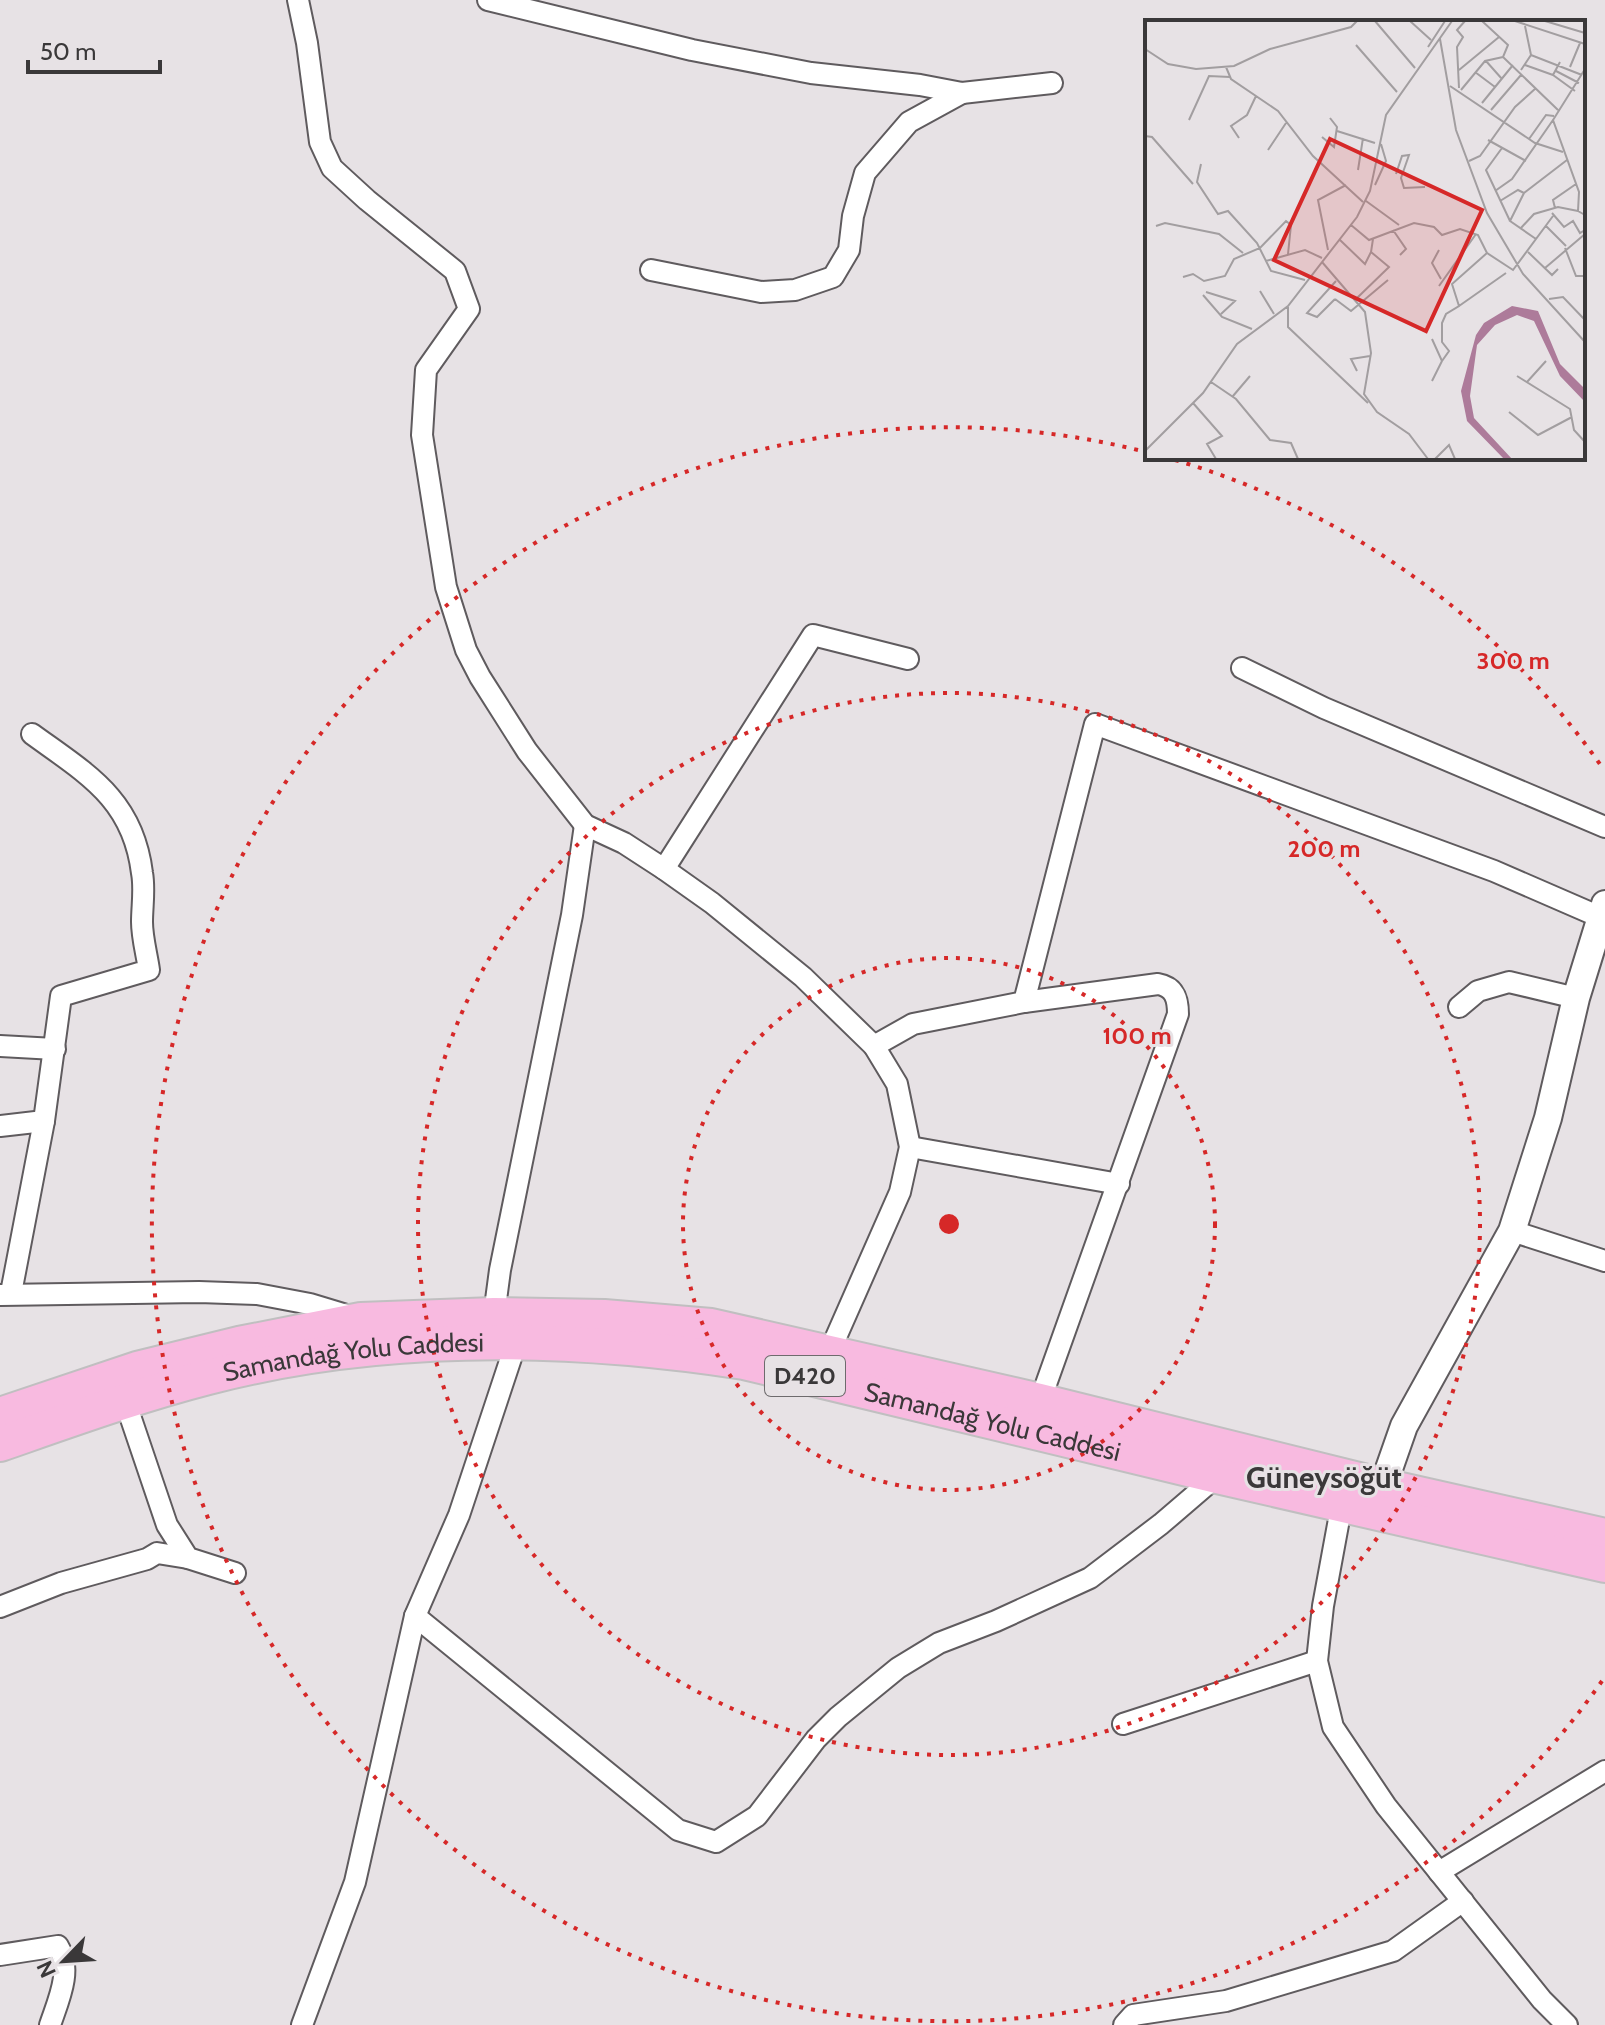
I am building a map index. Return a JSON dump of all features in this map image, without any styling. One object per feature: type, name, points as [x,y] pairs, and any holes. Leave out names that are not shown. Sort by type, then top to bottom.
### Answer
[{"type":"highway","name":"Samandağ Yolu Caddesi","points":[[0,1415],[137,1369],[239,1344],[361,1320],[494,1315],[604,1317],[711,1326],[1605,1536]]},
{"type":"highway","name":"Samandağ Yolu Caddesi","points":[[0,1444],[125,1401],[210,1377],[300,1358],[376,1347],[446,1342],[677,1351],[744,1362],[1217,1476],[1605,1565]]},
{"type":"street","points":[[298,0],[320,142],[332,168],[455,271],[469,309],[426,370],[422,435],[446,587],[466,650],[480,677],[527,751],[585,825],[624,843],[664,869],[712,903],[803,977],[874,1046],[897,1084],[910,1147],[900,1192],[829,1353]]},
{"type":"street","points":[[488,0],[692,50],[811,73],[920,85],[962,93],[1052,83]]},
{"type":"street","points":[[651,270],[761,292],[795,290],[833,277],[849,250],[853,216],[865,173],[909,122],[962,93]]},
{"type":"street","points":[[664,869],[813,635],[908,659]]},
{"type":"street","points":[[1242,668],[1324,708],[1605,827]]},
{"type":"street","points":[[1024,1002],[1095,724],[1602,910],[1576,998],[1548,1118],[1512,1231],[1404,1426],[1383,1486]]},
{"type":"street","points":[[32,734],[97,781],[122,812],[136,842],[143,875],[142,926],[149,970],[61,996],[44,1121],[5,1294],[257,1294],[310,1304],[361,1320]]},
{"type":"street","points":[[494,1315],[500,1270],[572,915],[585,825]]},
{"type":"street","points":[[1459,1007],[1478,991],[1509,982],[1576,998]]},
{"type":"street","points":[[874,1046],[913,1024],[1024,1002],[1158,984],[1171,989],[1178,999],[1178,1014],[1040,1401]]},
{"type":"street","points":[[0,1046],[55,1049]]},
{"type":"street","points":[[0,1126],[44,1121]]},
{"type":"street","points":[[910,1147],[1119,1184]]},
{"type":"street","points":[[1512,1231],[1605,1261]]},
{"type":"street","points":[[302,2025],[355,1882],[415,1616],[459,1515],[516,1343]]},
{"type":"street","points":[[125,1401],[167,1525],[188,1558]]},
{"type":"street","points":[[415,1616],[678,1830],[716,1842],[757,1816],[816,1739],[898,1668],[939,1643],[1090,1578],[1217,1476]]},
{"type":"street","points":[[1342,1503],[1323,1606],[1317,1661],[1333,1727],[1386,1806],[1542,2000],[1567,2025]]},
{"type":"street","points":[[0,1607],[61,1583],[147,1559],[157,1553],[188,1558],[235,1573]]},
{"type":"street","points":[[1123,1724],[1317,1661]]},
{"type":"street","points":[[1439,1872],[1605,1771]]},
{"type":"street","points":[[1124,2025],[1133,2015],[1226,2001],[1393,1951],[1463,1901]]},
{"type":"street","points":[[0,1955],[58,1946],[63,1954],[64,1968],[61,1992],[50,2025]]},
{"type":"district","name":"Güneysöğüt","points":[[1324,1478]]}]
